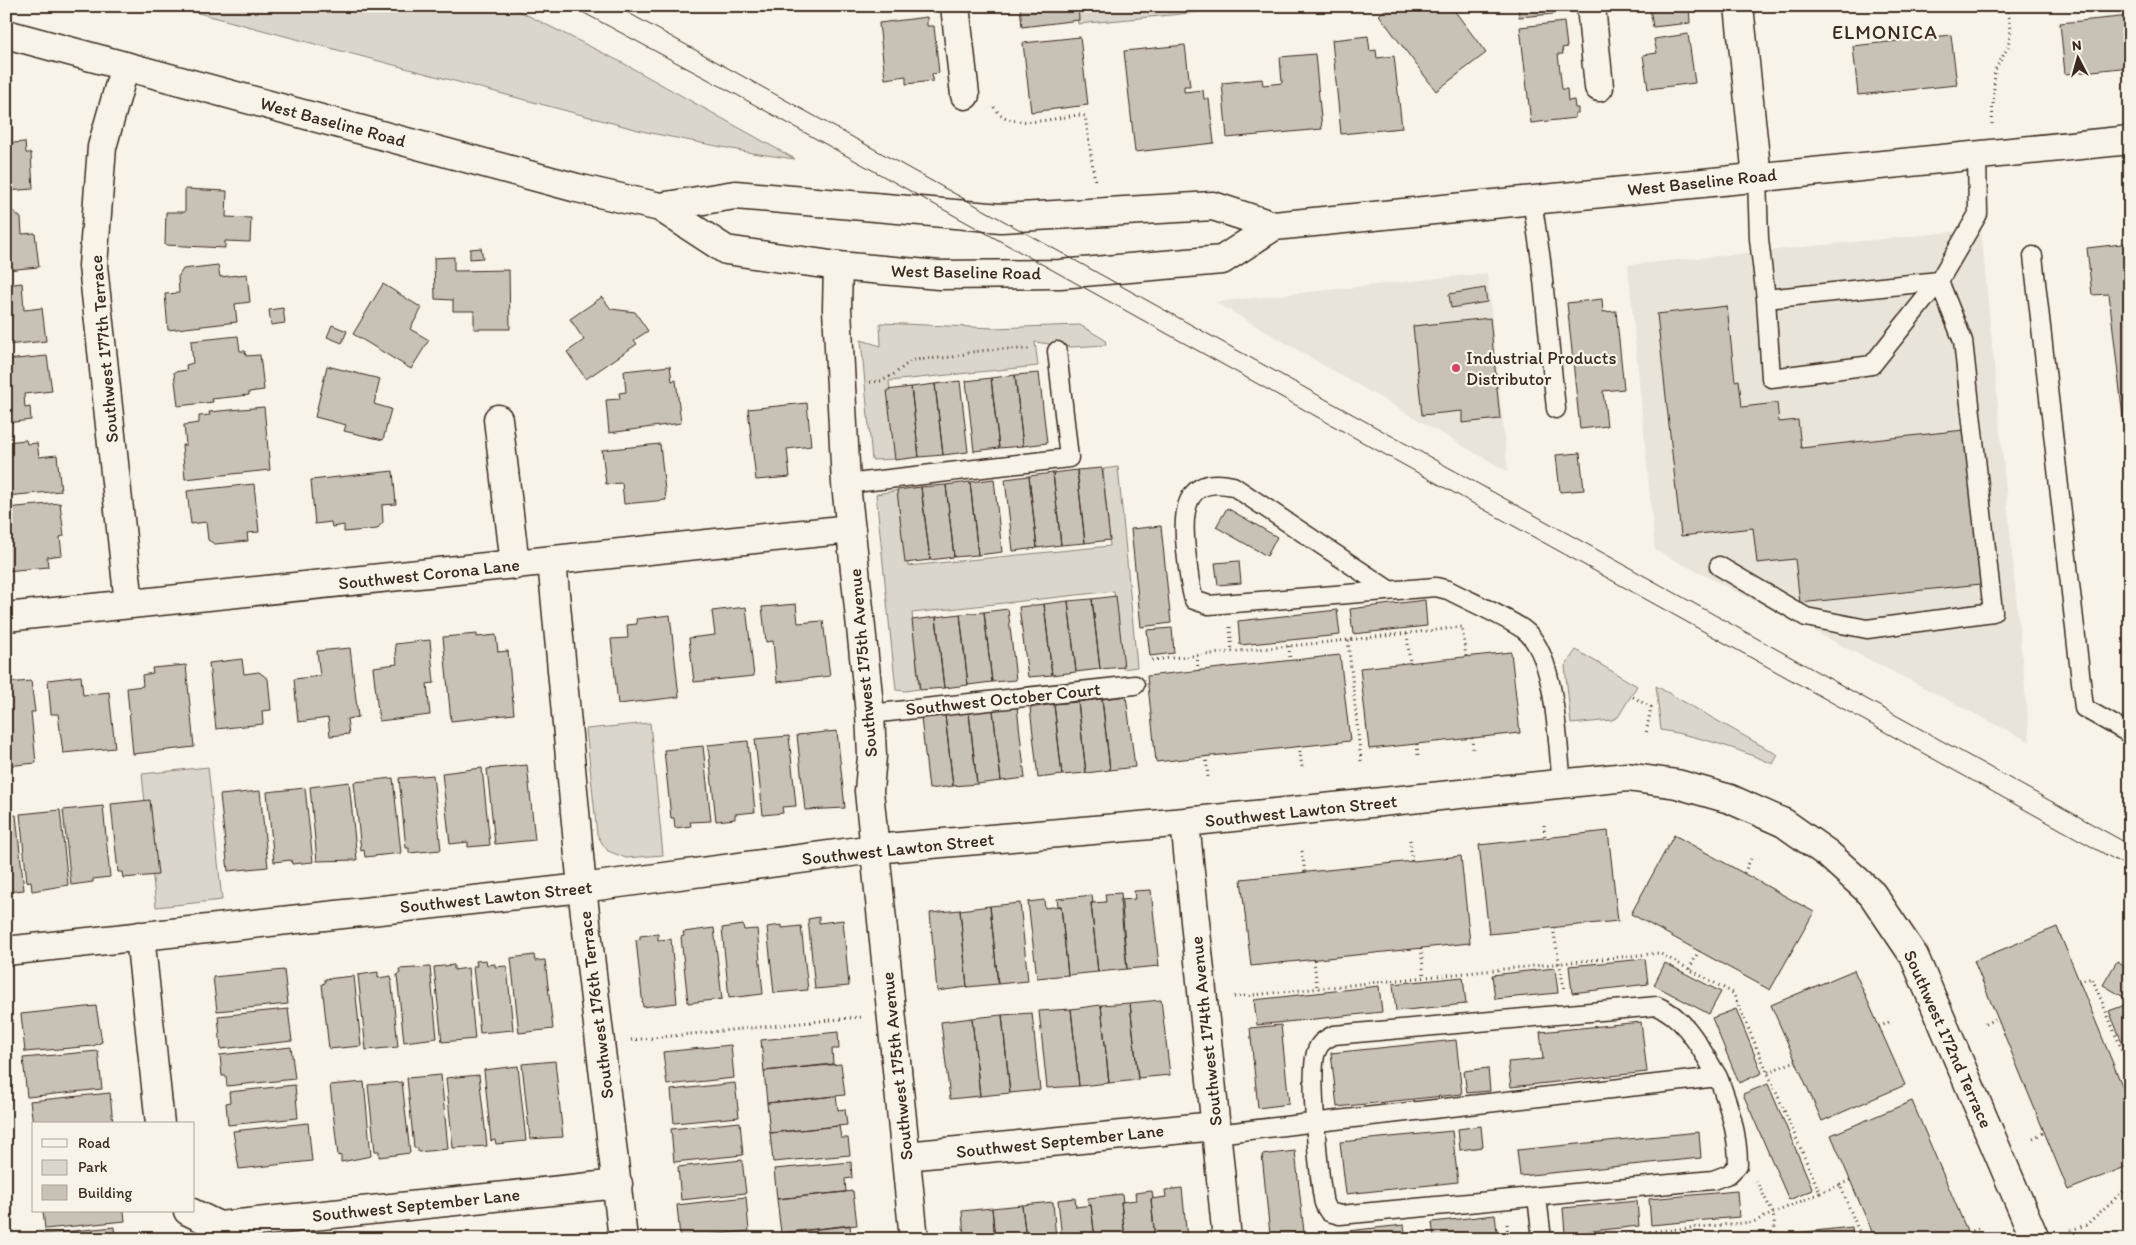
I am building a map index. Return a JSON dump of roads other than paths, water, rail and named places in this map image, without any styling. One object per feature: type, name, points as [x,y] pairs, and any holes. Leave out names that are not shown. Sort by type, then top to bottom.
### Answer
[{"type":"street","points":[[955,6],[965,94]]},
{"type":"street","points":[[1590,6],[1599,87]]},
{"type":"street","points":[[1739,6],[1756,177]]},
{"type":"street","name":"West Baseline Road","points":[[6,34],[576,188],[660,207],[726,250],[838,266],[939,275],[1060,274],[1222,260],[1274,226]]},
{"type":"street","name":"Southwest 177th Terrace","points":[[125,66],[102,147],[93,266],[129,604]]},
{"type":"street","name":"West Baseline Road","points":[[660,207],[735,195],[1001,218],[1213,206],[1274,226],[2130,140]]},
{"type":"street","name":"Southwest 175th Avenue","points":[[838,266],[837,309],[846,484],[870,714],[872,756],[869,791],[914,1239]]},
{"type":"street","points":[[498,419],[516,565]]},
{"type":"street","name":"Southwest Corona Lane","points":[[6,617],[852,529]]},
{"type":"street","name":"Southwest 176th Terrace","points":[[552,561],[582,888],[623,1239]]},
{"type":"street","name":"Southwest Lawton Street","points":[[6,951],[582,888],[874,849],[1185,822],[1628,777],[1677,784],[1730,799],[1784,823]]},
{"type":"street","name":"Southwest 174th Avenue","points":[[1185,822],[1227,1239]]},
{"type":"street","name":"Southwest 172nd Terrace","points":[[1784,823],[1828,854],[1872,894],[1914,956],[2035,1239]]},
{"type":"street","points":[[140,936],[160,1122]]},
{"type":"street","name":"Southwest September Lane","points":[[906,1156],[1215,1130]]},
{"type":"street","name":"Southwest September Lane","points":[[190,1212],[219,1226],[618,1184]]},
{"type":"lane","points":[[1756,177],[1758,239],[1766,300],[1771,378],[1872,365],[1939,281],[1978,214],[1984,155]]},
{"type":"lane","points":[[1532,200],[1541,260],[1556,409]]},
{"type":"lane","points":[[2032,256],[2084,708],[2130,734]]},
{"type":"lane","points":[[1766,300],[1939,281]]},
{"type":"lane","points":[[1719,566],[1806,617],[1867,629],[1993,612],[1963,340],[1939,281]]},
{"type":"lane","points":[[846,484],[1069,458],[1057,351]]},
{"type":"lane","points":[[1388,590],[1233,486],[1220,483],[1208,485],[1195,492],[1187,506],[1183,521],[1189,584],[1194,600],[1209,605],[1436,587],[1448,590],[1524,630],[1536,642],[1549,672],[1562,784]]},
{"type":"lane","name":"Southwest October Court","points":[[870,714],[1136,684]]},
{"type":"lane","points":[[1657,1006],[1669,1011],[1688,1030],[1718,1077],[1730,1107],[1738,1146],[1738,1165],[1729,1174],[1712,1180],[1340,1215],[1329,1212],[1323,1201],[1313,1064],[1324,1039],[1334,1035],[1657,1006]]},
{"type":"lane","points":[[1215,1130],[1316,1123],[1718,1077]]},
{"type":"lane","points":[[1537,1196],[1542,1239]]},
{"type":"tram line","points":[[571,6],[737,95],[2130,868]]},
{"type":"tram line","points":[[616,6],[2130,845]]},
{"type":"place","name":"Industrial Products Distributor","points":[[1456,368]]},
{"type":"district","name":"ELMONICA","points":[[1885,32]]}]
